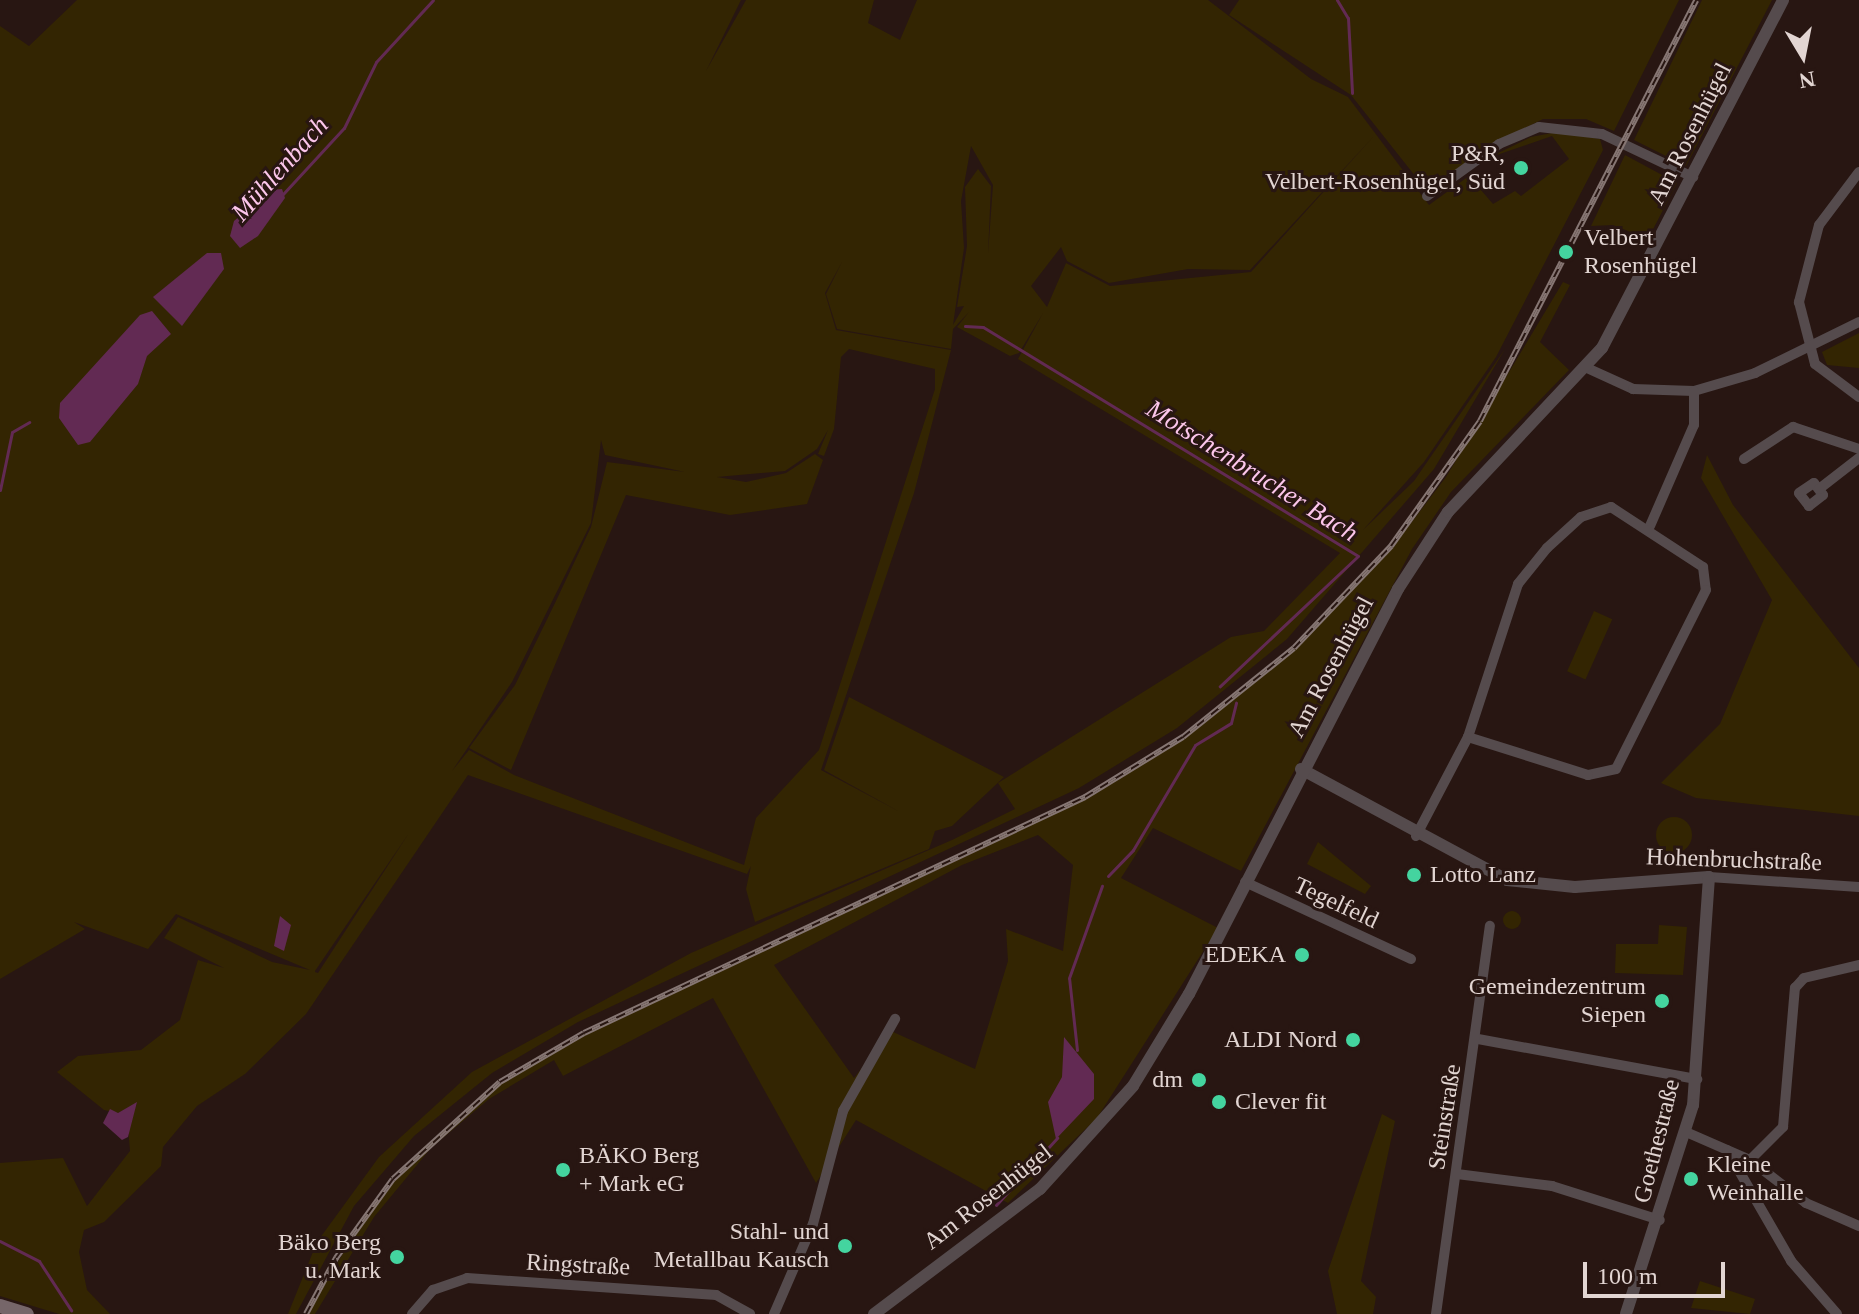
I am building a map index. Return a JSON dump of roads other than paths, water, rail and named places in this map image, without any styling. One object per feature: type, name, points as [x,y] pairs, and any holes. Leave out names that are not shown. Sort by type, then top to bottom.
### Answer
[{"type":"main road","points":[[0,1306],[27,1314]]},
{"type":"street","name":"Am Rosenhügel","points":[[874,1314],[1011,1213],[1102,1125],[1179,1012],[1301,769],[1441,522],[1587,368],[1693,177],[1783,0]]},
{"type":"street","points":[[1427,196],[1508,139],[1560,125],[1602,134],[1693,177]]},
{"type":"street","points":[[1859,172],[1831,204],[1805,260],[1799,302],[1808,349],[1825,376],[1859,397]]},
{"type":"street","points":[[1587,368],[1633,389],[1694,391],[1808,349],[1859,322]]},
{"type":"street","points":[[1650,526],[1694,425],[1694,391]]},
{"type":"street","points":[[1744,459],[1793,427],[1859,449]]},
{"type":"street","points":[[1819,489],[1859,458]]},
{"type":"street","points":[[1416,836],[1468,737],[1518,584],[1545,551],[1600,508],[1624,510],[1703,567],[1706,590],[1616,769],[1588,775],[1468,737]]},
{"type":"street","name":"Hohenbruchstraße","points":[[1301,769],[1481,870],[1540,886],[1709,877],[1859,887]]},
{"type":"street","name":"Goethestraße","points":[[1626,1314],[1660,1220],[1686,1132],[1697,1079],[1709,877]]},
{"type":"street","name":"Tegelfeld","points":[[1245,882],[1411,959]]},
{"type":"street","name":"Steinstraße","points":[[1436,1314],[1478,1039],[1490,926]]},
{"type":"street","points":[[1750,1160],[1783,1127],[1795,988],[1804,978],[1859,965]]},
{"type":"street","points":[[774,1314],[813,1224],[843,1111],[895,1019]]},
{"type":"street","points":[[1478,1039],[1697,1079]]},
{"type":"street","points":[[1686,1132],[1750,1160],[1806,1203],[1859,1226]]},
{"type":"street","points":[[1727,1150],[1791,1261],[1837,1314]]},
{"type":"street","points":[[1457,1174],[1552,1186],[1660,1220]]},
{"type":"street","name":"Ringstraße","points":[[412,1314],[433,1290],[467,1278],[716,1295],[750,1314]]},
{"type":"waterway","name":"Mühlenbach","points":[[283,194],[344,128],[376,62],[433,0]]},
{"type":"waterway","points":[[1337,0],[1348,18],[1352,93]]},
{"type":"waterway","name":"Motschenbrucher Bach","points":[[965,326],[983,327],[1358,556],[1220,686]]},
{"type":"waterway","name":"Mühlenbach","points":[[0,490],[12,432],[29,422]]},
{"type":"waterway","name":"Motschenbrucher Bach","points":[[1108,876],[1133,850],[1195,745],[1231,723],[1236,703]]},
{"type":"waterway","name":"Motschenbrucher Bach","points":[[1077,1050],[1069,978],[1102,886]]},
{"type":"waterway","name":"Motschenbrucher Bach","points":[[996,1205],[1057,1138]]},
{"type":"waterway","points":[[0,1241],[39,1261],[71,1310]]},
{"type":"railway","points":[[306,1314],[336,1258],[393,1179],[500,1082],[584,1033],[1085,797],[1183,737],[1294,648],[1391,546],[1480,421],[1696,0]]},
{"type":"place","name":"P&R, Velbert-Rosenhügel, Süd","points":[[1521,168]]},
{"type":"place","name":"Velbert Rosenhügel","points":[[1566,252]]},
{"type":"place","name":"Lotto Lanz","points":[[1414,875]]},
{"type":"place","name":"EDEKA","points":[[1302,955]]},
{"type":"place","name":"Gemeindezentrum Siepen","points":[[1662,1001]]},
{"type":"place","name":"ALDI Nord","points":[[1353,1040]]},
{"type":"place","name":"dm","points":[[1199,1080]]},
{"type":"place","name":"Clever fit","points":[[1219,1102]]},
{"type":"place","name":"BÄKO Berg + Mark eG","points":[[563,1170]]},
{"type":"place","name":"Kleine Weinhalle","points":[[1691,1179]]},
{"type":"place","name":"Stahl- und Metallbau Kausch","points":[[845,1246]]},
{"type":"place","name":"Bäko Berg u. Mark","points":[[397,1257]]}]
